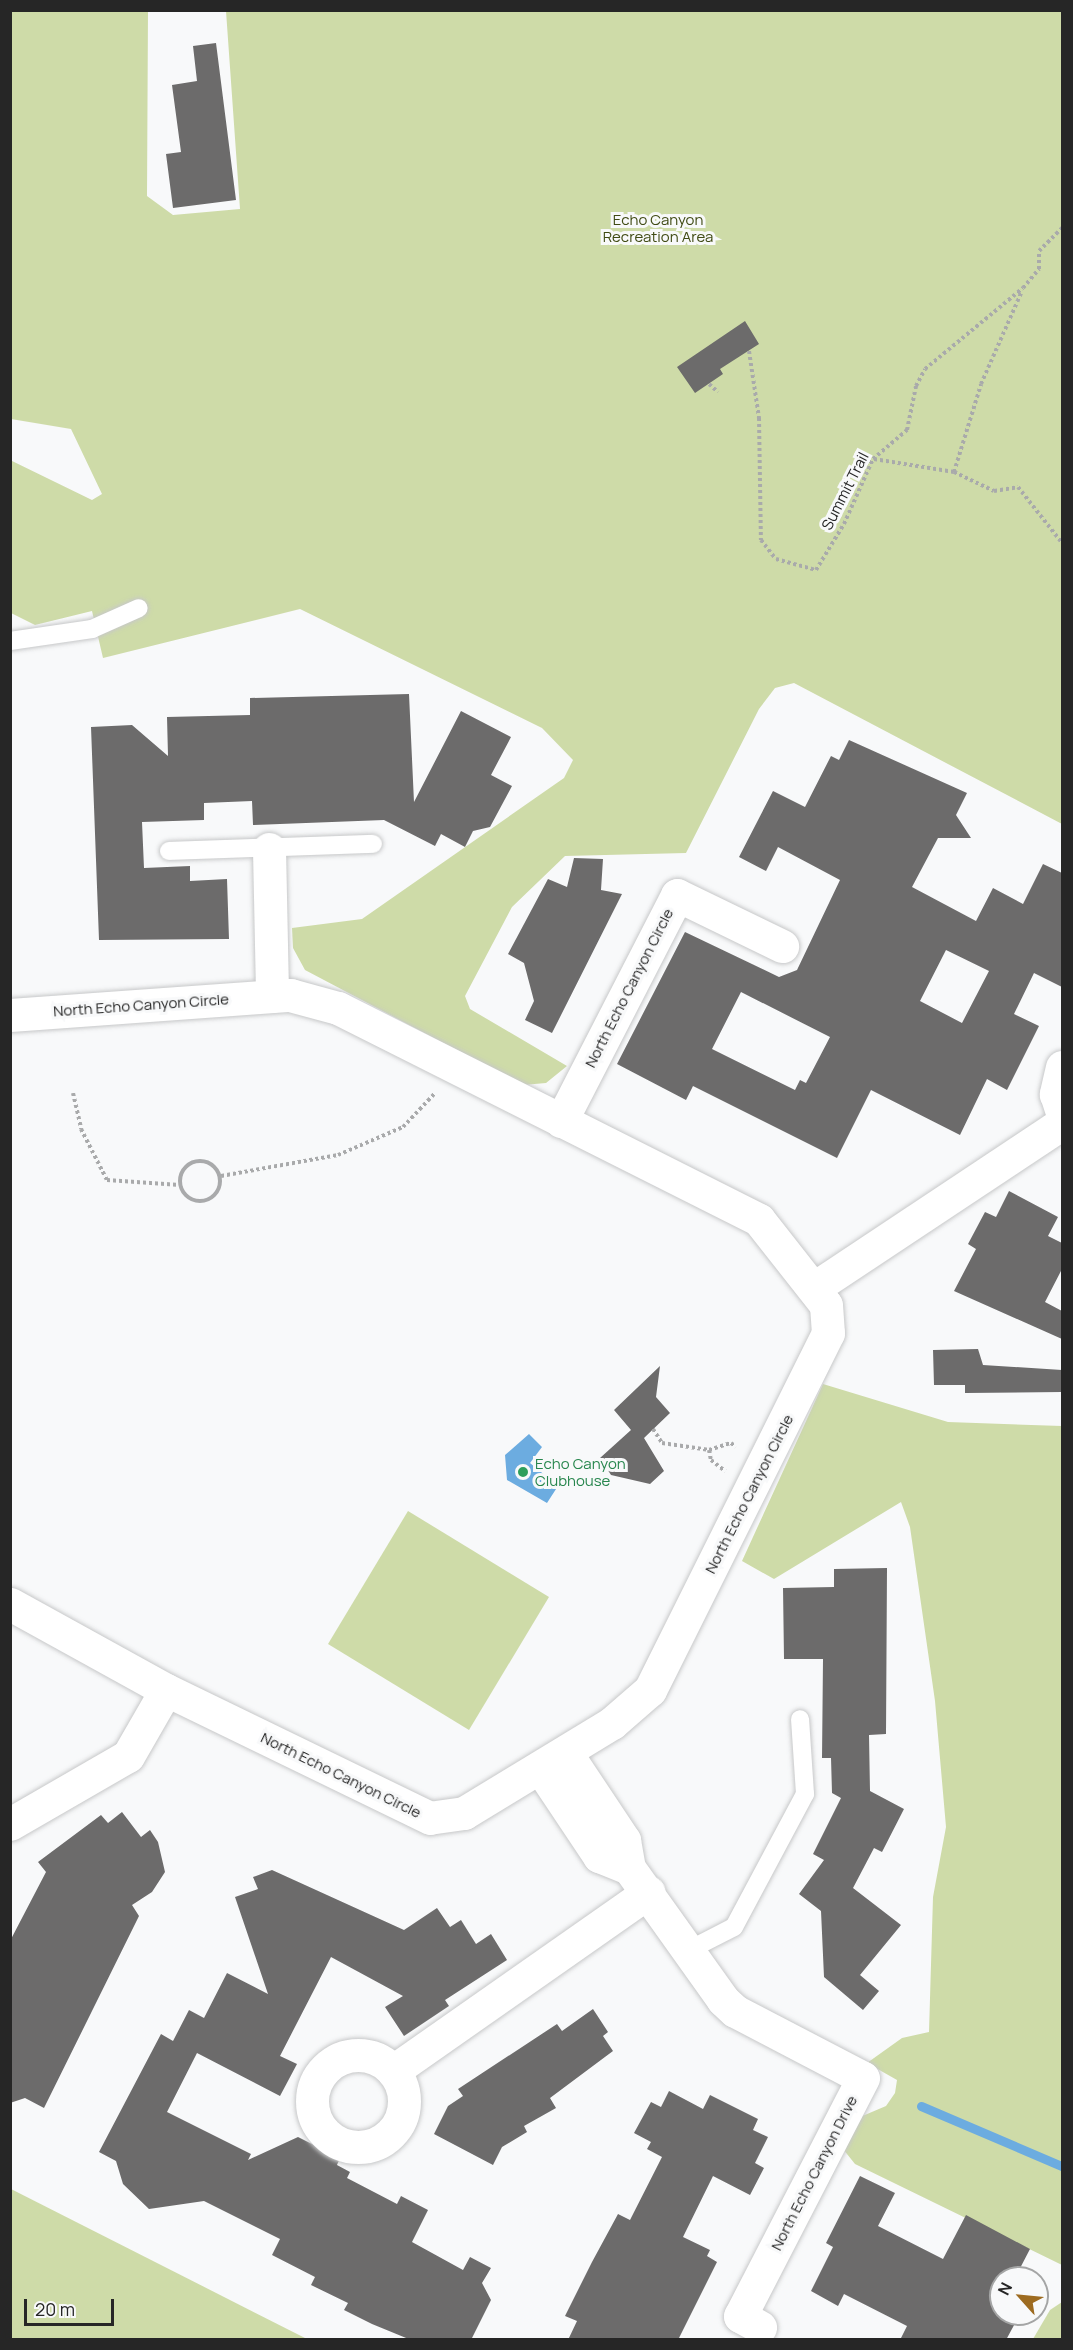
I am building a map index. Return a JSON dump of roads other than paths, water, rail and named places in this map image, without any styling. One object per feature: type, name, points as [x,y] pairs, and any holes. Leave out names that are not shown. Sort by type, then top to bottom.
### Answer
[{"type":"street","points":[[269,849],[272,996]]},
{"type":"street","name":"North Echo Canyon Circle","points":[[561,1121],[677,895],[782,946]]},
{"type":"street","name":"North Echo Canyon Circle","points":[[10,1015],[290,995],[338,1008],[449,1066],[759,1220],[826,1305],[828,1333],[650,1690],[612,1723],[553,1761],[464,1813],[430,1818],[166,1690],[10,1604]]},
{"type":"street","points":[[1062,1067],[1056,1094],[1062,1113]]},
{"type":"street","points":[[814,1288],[1062,1123]]},
{"type":"street","points":[[10,1824],[128,1756],[166,1690]]},
{"type":"street","name":"North Echo Canyon Drive","points":[[553,1761],[624,1840],[639,1880],[735,2011],[863,2078],[740,2316],[760,2326]]},
{"type":"street","points":[[393,2071],[639,1880]]},
{"type":"lane","points":[[10,641],[92,629],[139,608]]},
{"type":"lane","points":[[169,851],[374,844]]},
{"type":"lane","points":[[691,1949],[734,1927],[805,1794],[800,1719]]},
{"type":"water","name":"Echo Canyon Clubhouse","points":[[529,1434],[542,1447],[530,1463],[558,1486],[547,1503],[507,1480],[505,1455]]},
{"type":"waterway","points":[[921,2106],[1062,2166]]},
{"type":"place","name":"Echo Canyon Clubhouse","points":[[523,1472]]},
{"type":"park label","name":"Echo Canyon Recreation Area","points":[[658,228]]}]
